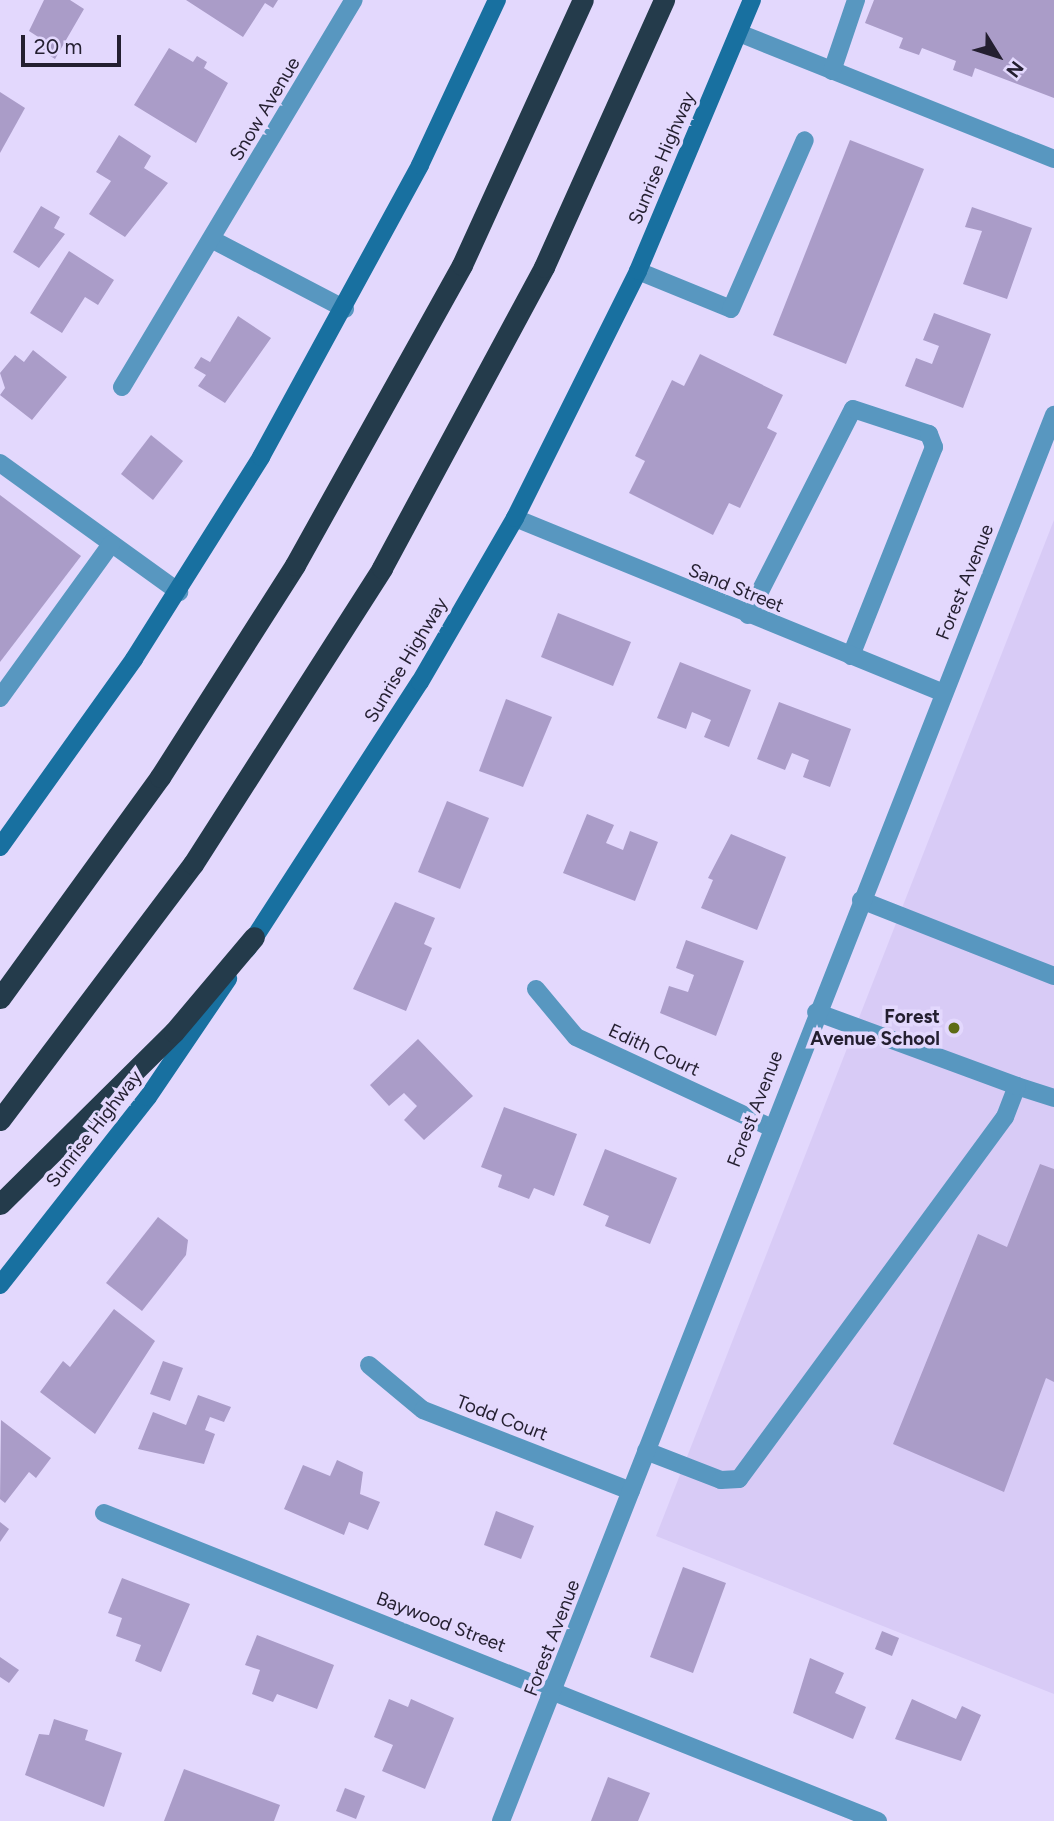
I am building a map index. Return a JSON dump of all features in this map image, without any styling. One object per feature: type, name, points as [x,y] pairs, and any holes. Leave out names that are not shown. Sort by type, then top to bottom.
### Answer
[{"type":"highway","points":[[0,998],[160,777],[307,546],[462,265],[583,0]]},
{"type":"highway","points":[[0,1120],[193,863],[382,568],[544,267],[664,0]]},
{"type":"highway","points":[[0,1204],[174,1032],[254,937]]},
{"type":"main road","points":[[0,847],[179,592],[345,309],[497,0]]},
{"type":"main road","name":"Sunrise Highway","points":[[0,1285],[189,1042],[254,937],[421,682],[515,518],[638,271],[752,0]]},
{"type":"street","name":"Snow Avenue","points":[[121,387],[213,240],[354,0]]},
{"type":"street","points":[[832,71],[856,0]]},
{"type":"street","points":[[739,33],[1053,155]]},
{"type":"street","points":[[638,271],[731,309],[806,140]]},
{"type":"street","points":[[213,240],[345,309]]},
{"type":"street","points":[[748,615],[853,409],[929,434],[934,447],[851,656]]},
{"type":"street","name":"Forest Avenue","points":[[501,1821],[555,1689],[770,1128],[1054,415]]},
{"type":"street","points":[[0,463],[179,592]]},
{"type":"street","name":"Sand Street","points":[[515,518],[943,693]]},
{"type":"street","points":[[0,698],[111,544]]},
{"type":"street","points":[[861,900],[1054,976]]},
{"type":"street","name":"Edith Court","points":[[536,989],[576,1037],[770,1128]]},
{"type":"street","points":[[816,1012],[1054,1098]]},
{"type":"street","points":[[646,1451],[721,1480],[739,1479],[1005,1117],[1017,1086]]},
{"type":"street","name":"Todd Court","points":[[369,1365],[423,1410],[631,1491]]},
{"type":"street","name":"Baywood Street","points":[[104,1513],[555,1689],[878,1821]]},
{"type":"shaded area","name":"Forest Avenue School","points":[[1054,520],[1054,1694],[656,1536]]},
{"type":"building","points":[[44,0],[70,0],[84,9],[55,59],[41,50],[46,42],[29,31]]},
{"type":"building","points":[[186,0],[278,0],[273,8],[265,3],[243,37]]},
{"type":"building","points":[[874,0],[1054,0],[1054,98],[975,68],[972,77],[953,70],[956,61],[922,48],[919,55],[899,48],[903,38],[865,23]]},
{"type":"building","points":[[169,48],[193,62],[197,56],[207,62],[204,68],[228,83],[196,143],[134,105]]},
{"type":"building","points":[[0,92],[25,108],[0,153]]},
{"type":"building","points":[[119,135],[151,156],[144,168],[168,183],[125,237],[89,214],[111,181],[96,172]]},
{"type":"building","points":[[850,140],[924,169],[846,364],[773,335]]},
{"type":"building","points":[[41,206],[60,217],[54,228],[65,234],[39,268],[13,252]]},
{"type":"building","points":[[972,207],[1032,228],[1007,299],[963,284],[982,231],[965,227]]},
{"type":"building","points":[[69,251],[114,280],[98,305],[85,297],[62,333],[30,313]]},
{"type":"building","points":[[934,313],[991,334],[963,408],[905,386],[916,358],[932,364],[939,346],[923,340]]},
{"type":"building","points":[[238,316],[271,338],[225,403],[198,386],[206,375],[194,368],[201,357],[210,362]]},
{"type":"building","points":[[33,350],[67,377],[32,420],[0,395],[5,388],[0,373],[15,355],[24,362]]},
{"type":"building","points":[[700,354],[783,395],[767,428],[777,433],[740,508],[729,503],[713,535],[629,493],[645,461],[635,456],[672,380],[684,386]]},
{"type":"building","points":[[151,435],[183,461],[153,500],[121,474]]},
{"type":"building","points":[[0,495],[81,556],[0,662]]},
{"type":"building","points":[[558,613],[631,642],[613,686],[541,657]]},
{"type":"building","points":[[680,662],[751,690],[729,747],[704,737],[711,720],[692,712],[686,729],[657,718]]},
{"type":"building","points":[[506,699],[552,717],[523,787],[479,771]]},
{"type":"building","points":[[779,702],[851,729],[830,787],[803,777],[809,760],[792,753],[785,770],[757,759]]},
{"type":"building","points":[[447,801],[489,818],[460,889],[418,872]]},
{"type":"building","points":[[587,814],[614,825],[606,843],[623,850],[630,831],[658,842],[635,901],[563,873]]},
{"type":"building","points":[[731,834],[786,857],[757,930],[701,908],[713,880],[708,878]]},
{"type":"building","points":[[395,902],[435,918],[424,944],[432,948],[406,1011],[353,989]]},
{"type":"building","points":[[686,940],[744,961],[716,1036],[660,1013],[669,986],[688,992],[694,975],[676,968]]},
{"type":"building","points":[[418,1039],[473,1096],[424,1140],[404,1120],[417,1106],[404,1093],[389,1106],[370,1085]]},
{"type":"building","points":[[504,1107],[577,1134],[554,1196],[534,1188],[529,1199],[498,1187],[502,1175],[481,1167]]},
{"type":"building","points":[[605,1149],[677,1178],[650,1244],[605,1226],[609,1216],[583,1205]]},
{"type":"building","points":[[1040,1164],[1054,1169],[1054,1382],[1046,1378],[1004,1492],[893,1444],[978,1234],[1007,1247]]},
{"type":"building","points":[[158,1217],[188,1240],[186,1255],[142,1311],[106,1283]]},
{"type":"building","points":[[114,1309],[155,1341],[95,1434],[40,1392],[63,1361],[70,1367]]},
{"type":"building","points":[[163,1361],[183,1368],[170,1401],[150,1394]]},
{"type":"building","points":[[198,1395],[231,1407],[224,1422],[210,1417],[205,1430],[215,1434],[204,1464],[138,1449],[153,1412],[186,1425]]},
{"type":"building","points":[[1,1420],[51,1458],[36,1478],[29,1472],[5,1503],[0,1499]]},
{"type":"building","points":[[337,1460],[363,1472],[360,1494],[380,1502],[368,1530],[349,1522],[344,1535],[284,1509],[303,1465],[330,1476]]},
{"type":"building","points":[[496,1511],[534,1526],[521,1559],[484,1545]]},
{"type":"building","points":[[0,1522],[9,1529],[0,1542]]},
{"type":"building","points":[[683,1567],[726,1583],[693,1673],[650,1657]]},
{"type":"building","points":[[122,1578],[190,1604],[161,1672],[135,1661],[141,1645],[116,1636],[122,1618],[108,1613]]},
{"type":"building","points":[[882,1631],[899,1638],[892,1656],[875,1649]]},
{"type":"building","points":[[257,1635],[334,1665],[317,1709],[277,1694],[273,1702],[252,1694],[260,1670],[245,1665]]},
{"type":"building","points":[[0,1657],[19,1670],[9,1683],[0,1677]]},
{"type":"building","points":[[810,1658],[844,1673],[835,1693],[866,1707],[853,1739],[793,1713]]},
{"type":"building","points":[[389,1699],[408,1707],[411,1699],[454,1718],[425,1789],[382,1771],[393,1745],[374,1737]]},
{"type":"building","points":[[912,1699],[956,1719],[962,1706],[981,1715],[961,1761],[895,1739]]},
{"type":"building","points":[[54,1719],[88,1730],[85,1740],[122,1753],[104,1807],[25,1775],[39,1734],[49,1735]]},
{"type":"building","points":[[184,1769],[280,1805],[274,1821],[164,1821]]},
{"type":"building","points":[[608,1777],[650,1793],[638,1821],[591,1821]]},
{"type":"building","points":[[345,1788],[365,1796],[356,1819],[336,1811]]},
{"type":"place","name":"Forest Avenue School","points":[[954,1028]]}]
